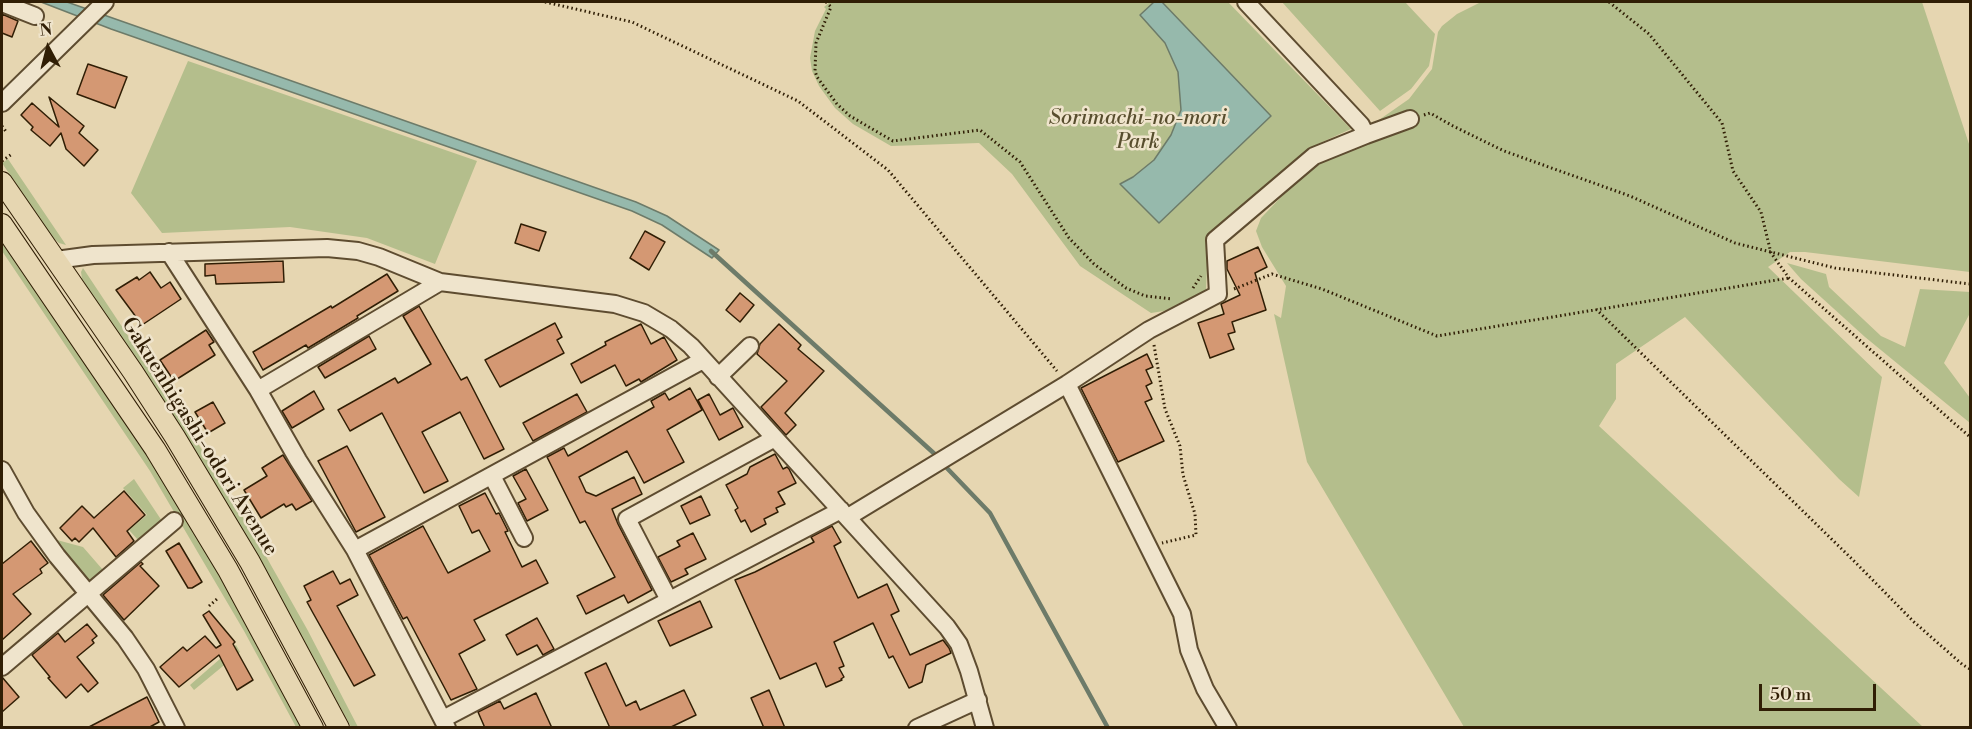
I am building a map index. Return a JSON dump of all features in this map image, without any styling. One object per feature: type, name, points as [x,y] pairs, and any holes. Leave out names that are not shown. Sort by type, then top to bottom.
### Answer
[{"type":"main road","name":"Gakuenhigashi-odori Avenue","points":[[2,182],[133,372],[210,494],[283,621],[339,728]]},
{"type":"main road","name":"Gakuenhigashi-odori Avenue","points":[[2,224],[155,449],[228,570],[312,728]]},
{"type":"street","points":[[2,103],[105,2]]},
{"type":"street","points":[[1246,2],[1363,130]]},
{"type":"street","points":[[2,3],[35,16]]},
{"type":"street","points":[[169,252],[258,390],[298,460],[356,550],[430,705],[445,723],[669,600],[845,514],[931,467],[1067,384],[1149,330],[1218,294],[1215,240],[1314,156],[1363,130],[1410,119]]},
{"type":"street","points":[[56,260],[87,256],[169,252],[327,248],[358,251],[379,257],[440,282],[615,304],[645,313],[671,329],[691,346],[947,627],[959,644],[985,728]]},
{"type":"street","points":[[258,390],[440,282]]},
{"type":"street","points":[[718,377],[727,371],[750,346]]},
{"type":"street","points":[[356,550],[703,360]]},
{"type":"street","points":[[1067,384],[1182,614],[1189,650],[1204,689],[1228,728]]},
{"type":"street","points":[[669,600],[627,519],[776,438]]},
{"type":"street","points":[[2,470],[26,513],[57,556],[125,638],[146,669],[176,728]]},
{"type":"street","points":[[492,476],[525,538]]},
{"type":"street","points":[[2,667],[174,521]]},
{"type":"street","points":[[917,728],[978,700]]},
{"type":"path","points":[[545,2],[632,22],[798,101],[888,170],[1067,384]]},
{"type":"path","points":[[826,2],[831,7],[821,26],[816,43],[815,71],[837,104],[850,116],[893,141],[980,130],[1020,162],[1069,238],[1094,264],[1126,288],[1145,296],[1176,299]]},
{"type":"path","points":[[1610,2],[1649,34],[1722,123],[1733,171],[1761,212],[1771,253],[1789,278],[1971,437]]},
{"type":"path","points":[[1410,119],[1430,113],[1504,151],[1630,196],[1735,243],[1835,268],[1971,284]]},
{"type":"path","points":[[2,126],[7,133]]},
{"type":"path","points":[[2,160],[12,154]]},
{"type":"path","points":[[1185,293],[1194,287],[1203,273]]},
{"type":"path","points":[[1218,294],[1272,274],[1322,289],[1437,336],[1789,278]]},
{"type":"path","points":[[1596,309],[1914,622],[1963,665],[1971,669]]},
{"type":"path","points":[[1148,548],[1196,535],[1195,514],[1183,475],[1180,446],[1165,409],[1157,353],[1149,330]]},
{"type":"path","points":[[209,606],[218,598]]},
{"type":"green space","name":"Sorimachi-no-mori Park","points":[[830,2],[1228,2],[1351,129],[1309,148],[1208,241],[1206,291],[1164,311],[1151,313],[1080,266],[1012,174],[979,143],[891,146],[853,124],[835,108],[819,86],[812,71],[810,58],[815,31],[826,9],[824,7]]},
{"type":"green space","points":[[1282,2],[1405,2],[1435,34],[1429,66],[1411,89],[1380,111]]},
{"type":"green space","points":[[1481,2],[1922,2],[1970,147],[1970,272],[1805,252],[1790,252],[1768,267],[1882,377],[1859,497],[1839,479],[1685,317],[1616,364],[1616,399],[1599,426],[1923,727],[1464,727],[1307,462],[1274,314],[1281,318],[1286,286],[1262,247],[1256,231],[1261,218],[1307,170],[1409,99],[1432,69],[1438,32],[1442,26],[1457,14]]},
{"type":"green space","points":[[188,61],[477,161],[435,264],[367,238],[290,227],[162,233],[131,193]]},
{"type":"green space","points":[[8,159],[66,245],[52,237],[2,163]]},
{"type":"green space","points":[[2,237],[156,468],[250,628],[303,727],[296,727],[244,631],[150,471],[2,251]]},
{"type":"green space","points":[[1787,263],[1826,274],[1829,287],[1881,336],[1905,347],[1920,289],[1970,292],[1970,313],[1944,363],[1970,398],[1970,423],[1865,337],[1801,279]]},
{"type":"green space","points":[[83,268],[182,417],[259,544],[358,727],[351,727],[253,548],[176,420],[82,279]]},
{"type":"green space","points":[[134,479],[162,521],[138,540],[129,530],[147,515],[123,488]]},
{"type":"green space","points":[[57,540],[83,547],[103,570],[88,582]]},
{"type":"green space","points":[[236,645],[240,652],[194,690],[190,685]]},
{"type":"shaded area","points":[[41,2],[67,2],[636,202],[667,216],[719,250],[712,258],[662,225],[632,211],[111,29]]},
{"type":"shaded area","points":[[1154,2],[1162,2],[1271,116],[1159,223],[1120,184],[1154,160],[1171,135],[1181,110],[1178,72],[1165,43],[1140,15]]},
{"type":"building","points":[[2,14],[18,21],[12,37],[2,33]]},
{"type":"building","points":[[88,64],[127,77],[115,108],[77,94]]},
{"type":"building","points":[[49,97],[84,126],[79,133],[98,150],[84,166],[66,149],[61,133],[50,146],[31,130],[33,127],[21,115],[32,103],[59,127]]},
{"type":"building","points":[[521,224],[546,232],[539,251],[515,243]]},
{"type":"building","points":[[645,231],[665,242],[649,270],[630,258]]},
{"type":"building","points":[[1258,247],[1267,267],[1255,273],[1266,310],[1232,322],[1235,332],[1228,334],[1234,349],[1210,358],[1198,323],[1224,314],[1221,304],[1240,295],[1227,269],[1227,261]]},
{"type":"building","points":[[283,261],[284,282],[216,284],[215,275],[205,276],[205,264]]},
{"type":"building","points":[[150,272],[161,288],[170,282],[181,299],[142,325],[116,290],[137,277],[139,280]]},
{"type":"building","points":[[387,274],[398,291],[308,348],[306,345],[263,370],[253,352]]},
{"type":"building","points":[[740,293],[754,305],[740,322],[726,310]]},
{"type":"building","points":[[419,306],[461,380],[467,377],[504,449],[484,459],[460,412],[422,432],[448,481],[424,493],[382,413],[350,431],[338,410],[395,378],[398,383],[431,364],[403,316]]},
{"type":"building","points":[[555,323],[562,337],[557,340],[564,353],[500,387],[485,360]]},
{"type":"building","points":[[641,324],[651,344],[664,337],[677,360],[641,382],[639,379],[626,386],[615,365],[581,383],[571,364],[606,345],[605,342]]},
{"type":"building","points":[[779,324],[801,345],[798,349],[824,371],[785,413],[796,425],[786,435],[761,407],[787,381],[757,354],[760,344]]},
{"type":"building","points":[[206,330],[214,342],[209,345],[215,355],[174,381],[160,360]]},
{"type":"building","points":[[369,336],[376,349],[325,378],[318,367]]},
{"type":"building","points":[[1147,354],[1153,367],[1146,370],[1152,383],[1146,386],[1152,399],[1145,402],[1164,441],[1118,462],[1081,388]]},
{"type":"building","points":[[690,388],[702,410],[667,430],[684,462],[644,483],[627,451],[579,477],[586,492],[596,496],[634,477],[642,494],[612,509],[652,590],[628,603],[624,595],[586,614],[577,596],[615,577],[585,521],[580,523],[547,457],[564,448],[568,456],[654,407],[651,401],[665,393],[669,400]]},
{"type":"building","points":[[314,391],[324,409],[292,428],[282,411]]},
{"type":"building","points":[[577,394],[587,412],[533,441],[523,423]]},
{"type":"building","points":[[709,394],[720,415],[733,408],[743,427],[719,440],[698,400]]},
{"type":"building","points":[[213,402],[225,423],[208,433],[195,412]]},
{"type":"building","points":[[347,446],[385,517],[356,532],[318,461]]},
{"type":"building","points":[[775,454],[783,469],[787,467],[789,469],[796,483],[778,492],[785,504],[776,508],[778,512],[764,519],[766,524],[751,532],[745,520],[741,522],[735,510],[738,508],[726,485],[747,474],[750,467]]},
{"type":"building","points":[[283,455],[312,501],[296,510],[292,504],[286,507],[284,504],[261,518],[244,490],[267,476],[262,468]]},
{"type":"building","points":[[526,469],[548,510],[527,521],[518,503],[526,499],[513,476]]},
{"type":"building","points":[[124,491],[145,515],[127,531],[134,541],[116,557],[93,528],[79,542],[75,538],[72,541],[60,528],[82,506],[94,518]]},
{"type":"building","points":[[485,493],[508,531],[505,532],[522,567],[536,560],[548,583],[474,620],[485,640],[459,654],[477,689],[451,700],[407,617],[403,619],[369,555],[423,526],[448,573],[490,551],[479,530],[472,533],[459,506]]},
{"type":"building","points":[[701,496],[710,515],[690,524],[681,506]]},
{"type":"building","points":[[832,526],[841,542],[834,546],[858,598],[887,584],[899,611],[891,615],[910,655],[943,640],[949,648],[951,653],[926,665],[922,682],[909,688],[893,656],[889,658],[873,623],[834,642],[844,666],[839,668],[844,677],[842,680],[826,687],[816,663],[780,679],[735,580],[814,542],[811,537]]},
{"type":"building","points":[[693,533],[706,559],[685,569],[688,574],[671,582],[658,557],[680,546],[677,541]]},
{"type":"building","points":[[31,541],[48,563],[40,569],[42,573],[13,594],[31,614],[2,640],[2,564]]},
{"type":"building","points":[[179,543],[202,582],[192,588],[188,588],[166,551]]},
{"type":"building","points":[[141,562],[143,564],[140,566],[159,586],[124,620],[103,595]]},
{"type":"building","points":[[333,571],[340,584],[350,579],[358,595],[337,606],[375,675],[354,686],[307,602],[311,600],[304,586]]},
{"type":"building","points":[[700,601],[712,627],[670,646],[658,621]]},
{"type":"building","points":[[209,611],[235,642],[233,644],[253,680],[237,690],[219,655],[179,687],[160,667],[183,647],[187,651],[205,636],[216,648],[221,645],[203,615]]},
{"type":"building","points":[[537,618],[554,649],[543,655],[537,645],[517,655],[506,635]]},
{"type":"building","points":[[87,624],[97,636],[92,640],[94,643],[77,657],[98,683],[88,692],[81,684],[66,698],[32,655],[58,633],[65,642]]},
{"type":"building","points":[[606,663],[626,706],[636,701],[640,710],[684,690],[696,715],[669,728],[610,728],[585,673]]},
{"type":"building","points":[[2,677],[19,697],[2,712]]},
{"type":"building","points":[[769,690],[785,728],[764,728],[751,698]]},
{"type":"building","points":[[536,693],[552,728],[485,728],[478,712],[500,701],[504,709]]},
{"type":"building","points":[[147,697],[159,722],[148,728],[87,728]]},
{"type":"waterway","points":[[711,251],[938,457]]},
{"type":"waterway","points":[[943,464],[990,513],[1108,728]]}]
